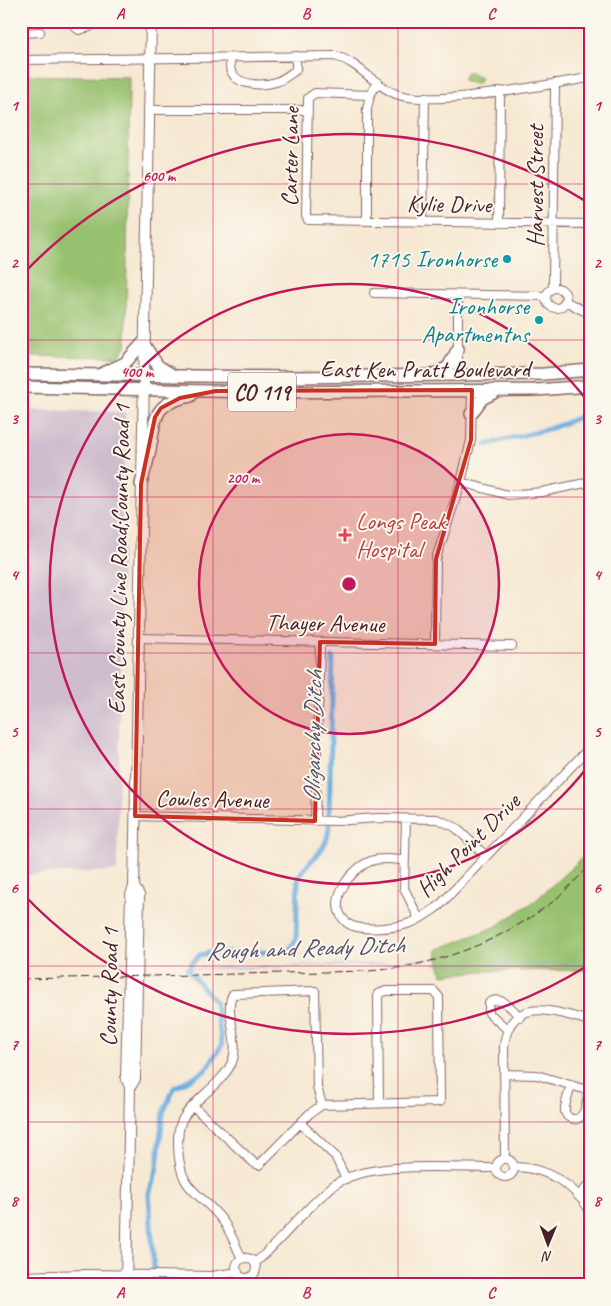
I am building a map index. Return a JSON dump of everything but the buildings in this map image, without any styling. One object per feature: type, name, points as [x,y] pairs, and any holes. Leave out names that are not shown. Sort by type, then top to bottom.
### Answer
[{"type":"highway","points":[[91,376],[125,364],[143,343],[158,366],[178,377]]},
{"type":"highway","points":[[431,376],[448,367],[458,349]]},
{"type":"highway","name":"East Ken Pratt Boulevard","points":[[21,374],[142,377],[431,376],[536,374],[590,370]]},
{"type":"highway","points":[[472,390],[476,384],[482,382],[517,380],[536,374]]},
{"type":"highway","points":[[401,390],[404,386],[450,382],[458,375]]},
{"type":"highway","name":"East Ken Pratt Boulevard","points":[[21,387],[216,391],[501,390],[563,389],[590,386]]},
{"type":"highway","points":[[471,414],[482,399],[501,390]]},
{"type":"highway","points":[[141,484],[150,451],[155,417],[161,408],[167,402],[216,391]]},
{"type":"main road","name":"East County Line Road;County Road 1","points":[[134,887],[142,377],[151,21]]},
{"type":"main road","name":"County Road 1","points":[[126,1280],[130,1087],[126,1078],[131,895],[134,887]]},
{"type":"street","points":[[74,21],[75,27],[79,30],[90,27],[90,21]]},
{"type":"street","points":[[21,33],[40,32]]},
{"type":"street","points":[[230,58],[230,72],[236,78],[245,82],[264,84],[278,82],[296,70],[296,56]]},
{"type":"street","points":[[21,60],[335,56],[345,58],[395,93],[425,97],[458,96],[590,78]]},
{"type":"street","points":[[366,221],[367,109],[370,95],[378,82]]},
{"type":"street","name":"Harvest Street","points":[[553,288],[555,83]]},
{"type":"street","points":[[499,223],[500,91]]},
{"type":"street","name":"Carter Lane","points":[[308,220],[306,216],[308,98],[315,93],[370,95]]},
{"type":"street","points":[[423,222],[425,97]]},
{"type":"street","points":[[148,110],[308,110]]},
{"type":"street","name":"Kylie Drive","points":[[308,220],[590,224]]},
{"type":"street","points":[[374,293],[458,296],[546,296],[553,288],[562,290],[566,301],[590,314]]},
{"type":"street","points":[[458,296],[458,375]]},
{"type":"street","points":[[546,296],[548,304],[555,308],[560,307],[566,301]]},
{"type":"street","points":[[435,644],[436,559],[461,482],[471,440],[472,390]]},
{"type":"street","points":[[461,482],[508,495],[542,492],[590,482]]},
{"type":"street","name":"Thayer Avenue","points":[[138,638],[512,646]]},
{"type":"street","points":[[314,821],[320,642]]},
{"type":"street","name":"High Point Drive","points":[[405,860],[376,860],[368,862],[343,885],[339,891],[338,908],[347,923],[356,928],[401,925],[418,919],[439,906],[590,747]]},
{"type":"street","name":"Cowles Avenue","points":[[135,816],[314,821],[437,820],[446,822],[464,834],[486,856]]},
{"type":"street","points":[[406,819],[404,888],[418,919]]},
{"type":"street","points":[[193,1106],[254,1163],[262,1164],[300,1123],[322,1105],[440,1102],[439,997],[432,990],[386,991],[378,994],[379,1103]]},
{"type":"street","points":[[242,1259],[225,1224],[190,1188],[181,1174],[179,1130],[182,1120],[224,1073],[233,1059],[235,1041],[231,1011],[232,995],[238,993],[315,992],[317,1087],[322,1105]]},
{"type":"street","points":[[508,1030],[489,1013],[489,1003],[494,1000],[501,1000],[520,1017]]},
{"type":"street","points":[[505,1158],[504,1040],[508,1030],[520,1017],[533,1010],[546,1009],[590,1021]]},
{"type":"street","points":[[504,1074],[535,1075],[572,1085],[590,1091],[583,1114],[578,1118],[572,1119],[567,1116],[565,1111],[572,1085]]},
{"type":"street","points":[[300,1123],[335,1156],[346,1179]]},
{"type":"street","points":[[505,1158],[512,1161],[515,1167],[514,1173],[507,1177],[499,1175],[496,1168],[500,1160],[505,1158]]},
{"type":"street","points":[[515,1167],[532,1169],[550,1175],[564,1183],[590,1211]]},
{"type":"street","points":[[255,1263],[249,1258],[242,1259],[237,1266],[238,1272],[249,1281],[255,1271],[255,1263],[327,1192],[346,1179],[363,1171],[382,1169],[496,1168]]},
{"type":"street","points":[[578,1196],[590,1184]]},
{"type":"street","points":[[21,1276],[126,1280],[155,1275],[211,1276],[238,1272]]},
{"type":"highlighted area","points":[[472,390],[471,440],[436,559],[435,644],[320,642],[315,821],[135,816],[141,484],[155,417],[161,408],[180,398],[216,391]]},
{"type":"shaded area","points":[[21,410],[125,412],[117,871],[21,875]]},
{"type":"green space","points":[[467,71],[481,77],[477,85],[463,80]]},
{"type":"green space","points":[[21,75],[129,77],[126,346],[119,357],[21,356]]},
{"type":"green space","points":[[590,851],[590,970],[483,971],[442,975],[436,950],[495,927],[535,901]]},
{"type":"waterway","name":"Oligarchy Ditch","points":[[486,445],[566,423],[590,410]]},
{"type":"waterway","name":"Oligarchy Ditch","points":[[329,817],[333,658]]},
{"type":"waterway","name":"Oligarchy Ditch","points":[[155,1285],[149,1194],[157,1168],[163,1113],[174,1088],[205,1071],[222,1045],[215,1002],[187,969],[199,955],[209,953],[282,952],[291,948],[296,939],[298,878],[326,842],[329,825]]},
{"type":"waterway","name":"Rough and Ready Ditch","points":[[187,969],[387,964],[424,960]]},
{"type":"waterway","name":"Rough and Ready Ditch","points":[[434,964],[590,964]]},
{"type":"railway","points":[[21,979],[368,971],[418,964],[464,950],[509,930],[551,903],[590,866]]},
{"type":"place","name":"1715 Ironhorse","points":[[507,259]]},
{"type":"place","name":"Ironhorse Apartmentns","points":[[539,320]]},
{"type":"place","name":"Longs Peak Hospital","points":[[345,535]]}]
